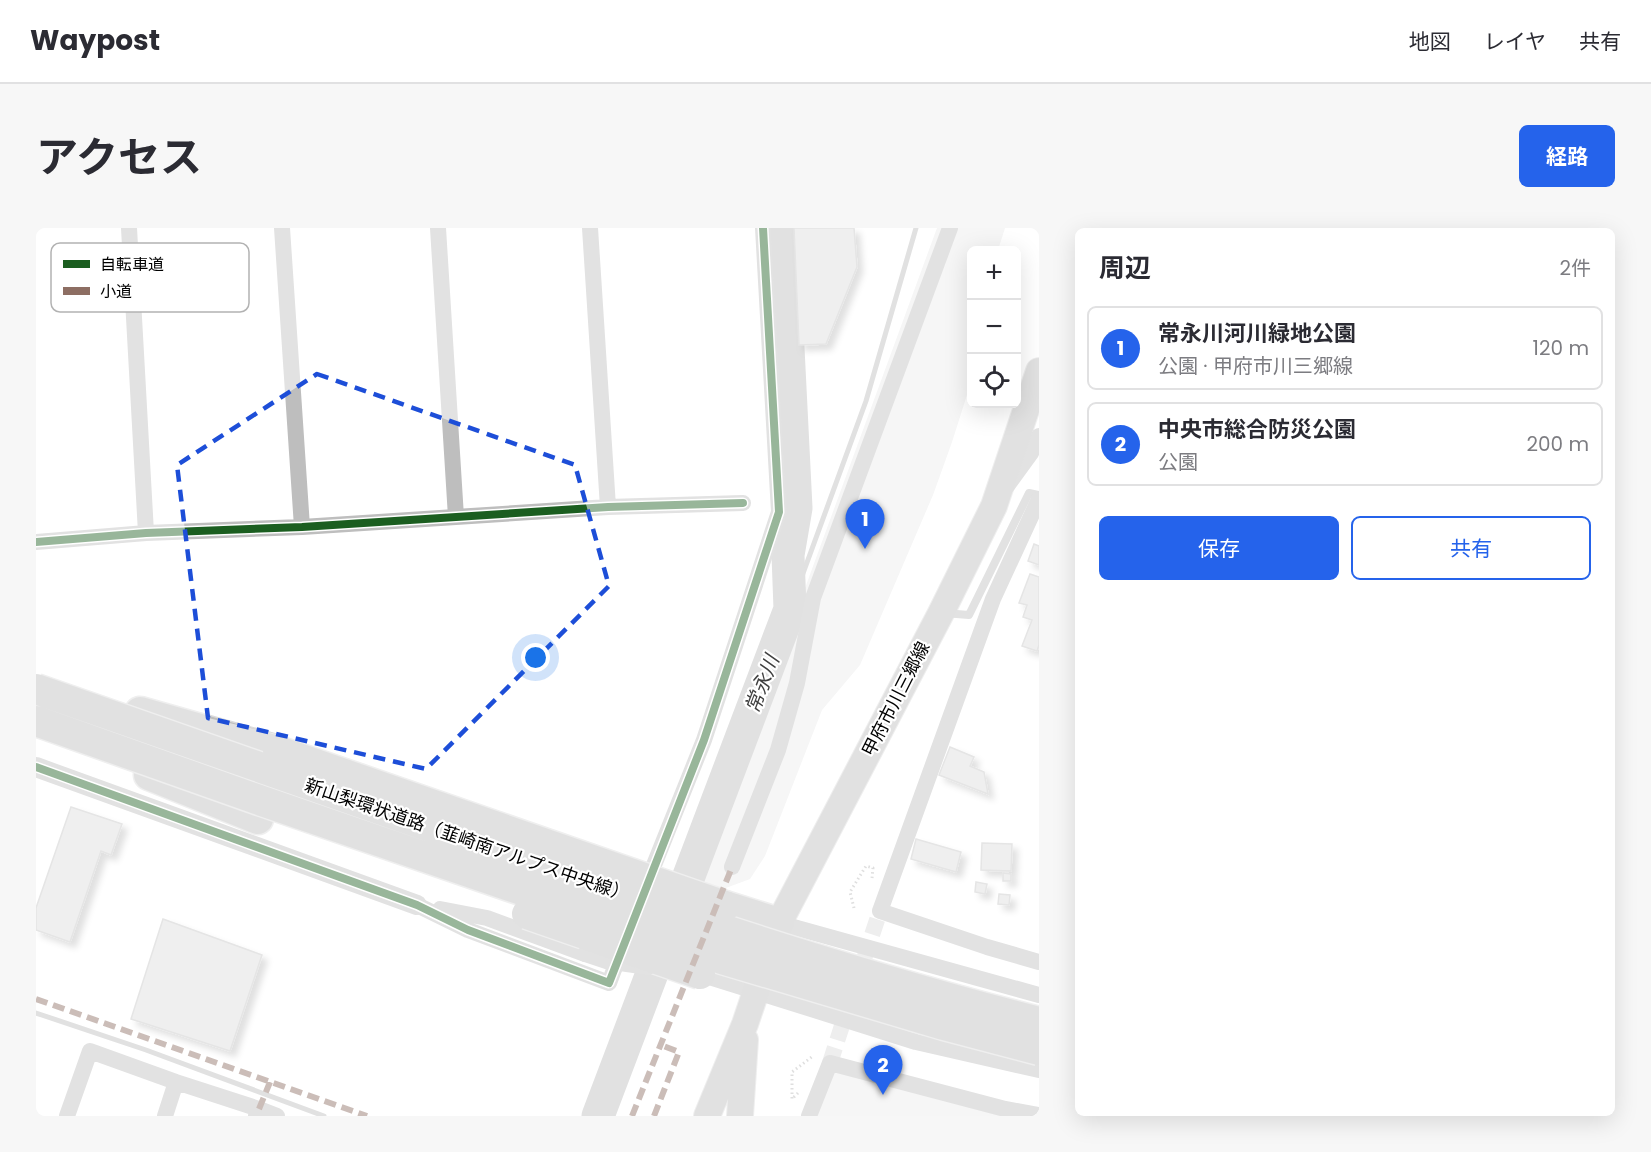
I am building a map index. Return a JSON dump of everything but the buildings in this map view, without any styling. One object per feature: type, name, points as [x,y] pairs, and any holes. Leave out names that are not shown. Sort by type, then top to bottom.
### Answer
[{"type":"highway","points":[[36,682],[278,752],[725,906],[779,922]]},
{"type":"highway","name":"新山梨環状道路（韮崎南アルプス中央線）","points":[[36,689],[725,930],[949,999],[1039,1022]]},
{"type":"highway","name":"新山梨環状道路（韮崎南アルプス中央線）","points":[[36,721],[722,959],[944,1025],[1039,1050]]},
{"type":"highway","points":[[36,732],[258,819],[700,974]]},
{"type":"main road","name":"甲府市川三郷線","points":[[707,1116],[745,1024],[779,922],[941,613],[993,506],[1039,371]]},
{"type":"main road","name":"甲府市川三郷線","points":[[740,1116],[745,1024]]},
{"type":"street","points":[[129,228],[130,243]]},
{"type":"street","points":[[282,228],[302,527]]},
{"type":"street","points":[[438,228],[456,517]]},
{"type":"street","points":[[590,228],[608,507]]},
{"type":"street","points":[[36,767],[417,905],[468,930],[609,983],[704,740],[779,512],[763,228]]},
{"type":"street","points":[[732,867],[778,750],[797,682],[813,598],[950,228]]},
{"type":"street","points":[[134,312],[146,533]]},
{"type":"street","points":[[993,506],[1031,453],[1039,436]]},
{"type":"street","points":[[1039,497],[993,599],[880,911],[1039,962]]},
{"type":"street","points":[[36,542],[146,533],[302,527],[608,507],[743,503]]},
{"type":"street","points":[[417,905],[487,918],[606,961],[700,974],[916,1042],[1039,1070]]},
{"type":"street","points":[[779,922],[1039,995]]},
{"type":"street","points":[[67,1116],[90,1051],[258,1113],[277,1116]]},
{"type":"street","points":[[810,1116],[830,1063],[1005,1109],[1039,1115]]},
{"type":"street","points":[[165,1116],[176,1082]]},
{"type":"lane","points":[[941,613],[969,615],[1029,493],[1039,497]]},
{"type":"path","points":[[854,908],[850,892],[866,866],[873,868],[872,885]]},
{"type":"path","points":[[816,1054],[792,1072],[792,1100],[814,1075],[824,1080]]},
{"type":"highlighted area","points":[[317,374],[575,465],[609,586],[426,769],[208,718],[177,465]]},
{"type":"shaded area","points":[[937,228],[1005,228],[999,246],[967,246],[967,395],[933,495],[860,665],[822,710],[765,856],[750,879],[723,889],[698,880]]},
{"type":"shaded area","points":[[830,1063],[1039,1116],[810,1116]]},
{"type":"waterway","name":"常永川","points":[[598,1116],[790,609],[788,555],[796,508],[782,228]]},
{"type":"waterway","points":[[790,609],[866,401],[916,228]]},
{"type":"waterway","points":[[36,1013],[146,1050],[324,1116]]},
{"type":"tunnel","points":[[857,980],[880,911]]},
{"type":"tunnel","points":[[830,1063],[848,1007]]},
{"type":"marked path","points":[[632,1116],[732,867]]},
{"type":"marked path","points":[[36,999],[367,1116]]},
{"type":"marked path","points":[[654,1116],[679,1052],[661,1045]]},
{"type":"marked path","points":[[259,1109],[270,1082]]},
{"type":"cycle path","points":[[36,767],[417,905],[468,930],[609,983],[704,740],[779,512],[763,228]]},
{"type":"cycle path","points":[[36,542],[146,533],[302,527],[608,507],[743,503]]},
{"type":"place","name":"常永川河川緑地公園","points":[[865,549]]},
{"type":"place","name":"中央市総合防災公園","points":[[883,1095]]}]
